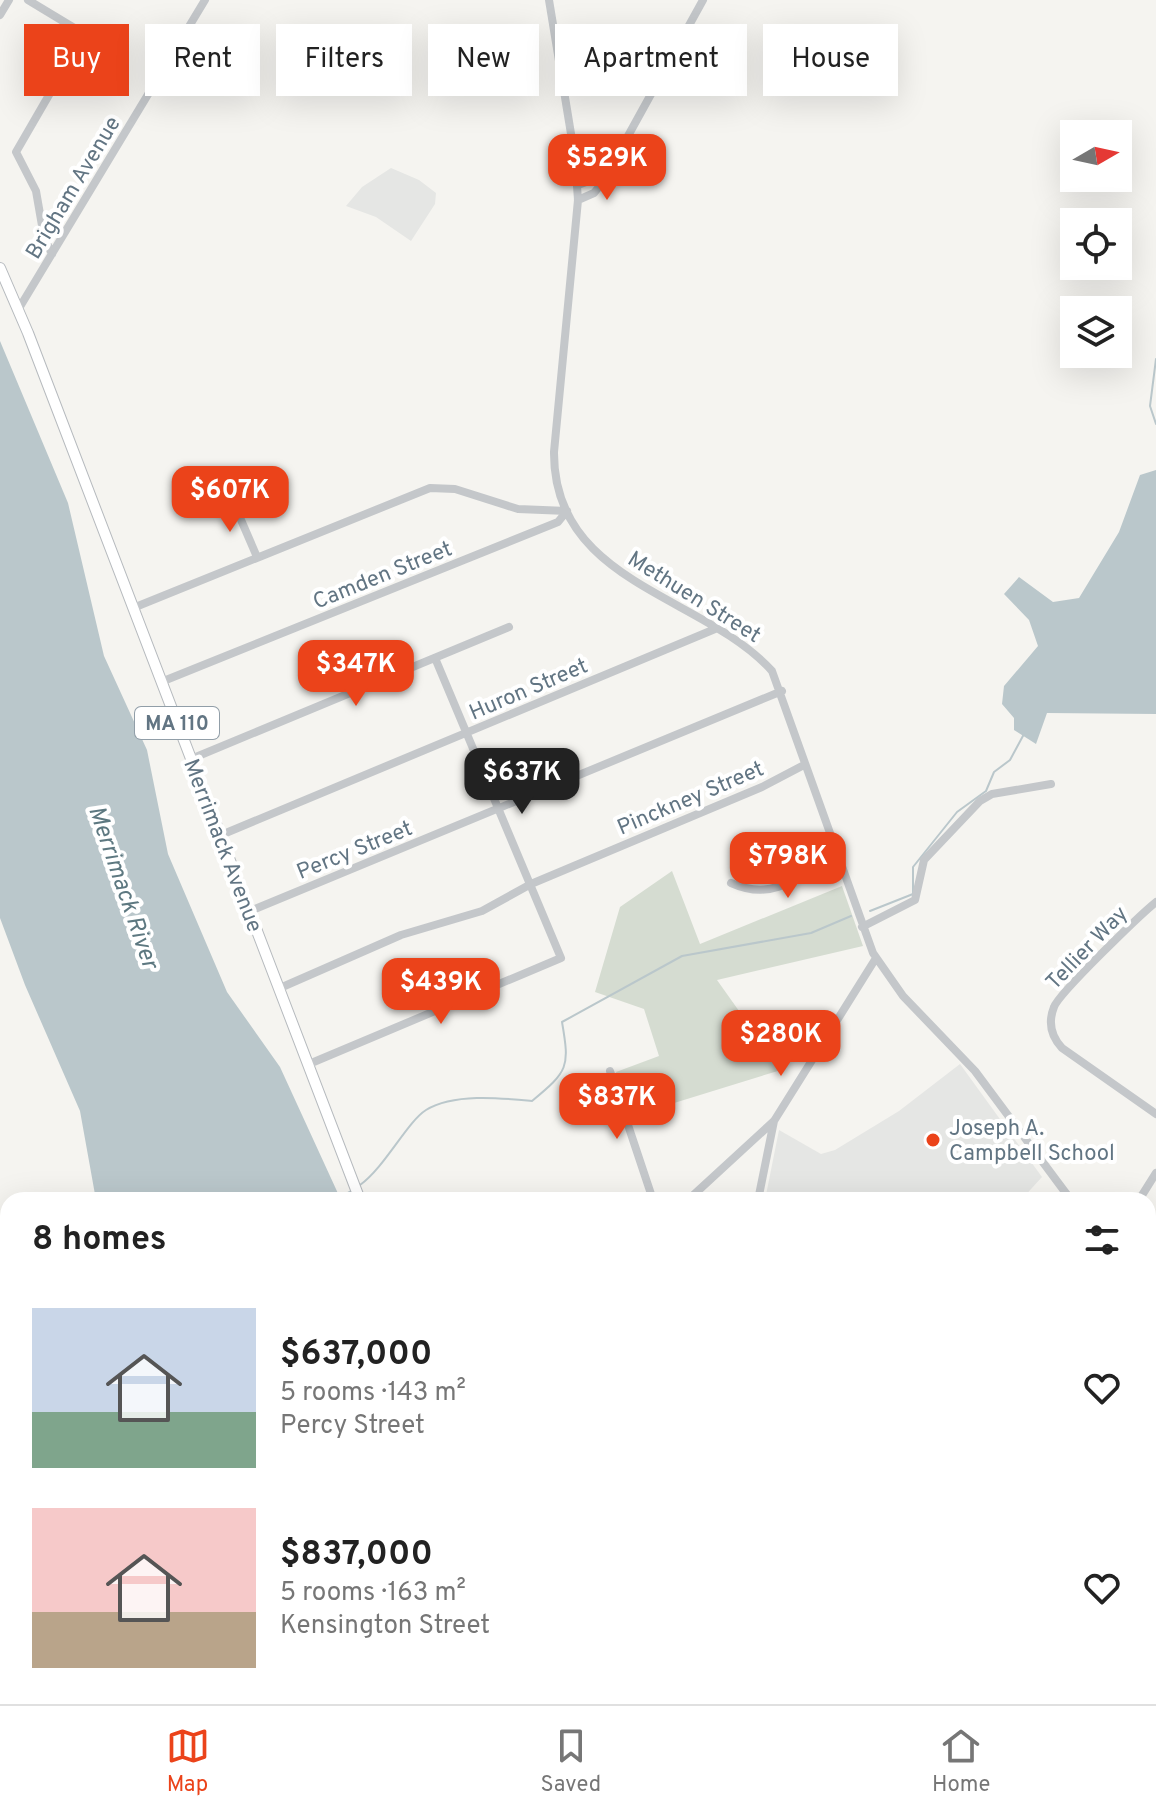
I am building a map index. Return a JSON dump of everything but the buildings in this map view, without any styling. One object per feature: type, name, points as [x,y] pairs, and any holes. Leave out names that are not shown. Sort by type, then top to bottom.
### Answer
[{"type":"main road","name":"Merrimack Avenue","points":[[0,268],[358,1192]]},
{"type":"street","points":[[0,15],[9,0]]},
{"type":"street","points":[[28,0],[76,29],[82,38],[16,152],[36,191],[44,237],[52,254]]},
{"type":"street","name":"Brigham Avenue","points":[[18,310],[205,0]]},
{"type":"street","name":"Methuen Street","points":[[549,0],[578,185],[554,452],[556,477],[567,511],[588,543],[614,567],[656,597],[755,654],[772,671],[782,691],[804,765],[862,927],[876,958],[913,1008],[975,1071],[1065,1192]]},
{"type":"street","points":[[578,200],[594,193],[703,0]]},
{"type":"street","points":[[578,185],[605,175]]},
{"type":"street","points":[[133,608],[430,488],[455,489],[518,509],[567,511]]},
{"type":"street","points":[[232,499],[257,557]]},
{"type":"street","name":"Camden Street","points":[[161,682],[558,522],[567,511]]},
{"type":"street","points":[[191,759],[509,627]]},
{"type":"street","name":"Huron Street","points":[[221,835],[715,629]]},
{"type":"street","points":[[309,1064],[561,958],[435,658]]},
{"type":"street","name":"Percy Street","points":[[250,911],[782,691]]},
{"type":"street","name":"Pinckney Street","points":[[280,988],[401,935],[482,911],[531,884],[762,787],[804,765]]},
{"type":"street","points":[[862,927],[915,900],[924,860],[980,801],[992,794],[1051,784]]},
{"type":"street","points":[[731,883],[754,893],[778,887],[835,851]]},
{"type":"street","name":"Tellier Way","points":[[1156,902],[1066,990],[1054,1008],[1051,1023],[1053,1037],[1062,1048],[1156,1114]]},
{"type":"street","points":[[697,1192],[774,1121],[876,958]]},
{"type":"street","points":[[610,1071],[650,1192]]},
{"type":"street","points":[[760,1192],[774,1121]]},
{"type":"street","points":[[1144,1192],[1156,1173]]},
{"type":"shaded area","points":[[391,168],[419,180],[436,193],[435,204],[411,241],[376,217],[346,206],[362,187]]},
{"type":"shaded area","points":[[672,871],[700,944],[842,886],[863,946],[717,980],[781,1070],[632,1116],[616,1072],[659,1056],[644,1009],[595,992],[620,907]]},
{"type":"shaded area","name":"Joseph A. Campbell School","points":[[960,1064],[1042,1177],[1028,1192],[767,1192],[779,1130],[821,1154],[835,1150],[899,1111]]},
{"type":"water","name":"Merrimack River","points":[[0,341],[68,503],[104,656],[147,750],[168,854],[227,992],[280,1067],[337,1192],[95,1192],[80,1111],[25,985],[0,918]]},
{"type":"water","points":[[1156,470],[1156,714],[1047,713],[1036,744],[1014,730],[1014,718],[1002,704],[1004,686],[1038,646],[1029,620],[1004,594],[1019,577],[1053,602],[1079,598],[1119,532],[1140,475]]},
{"type":"waterway","points":[[1156,359],[1150,406],[1156,424]]},
{"type":"waterway","points":[[870,911],[913,894],[913,867],[957,812],[986,791],[994,772],[1010,760],[1024,734]]},
{"type":"waterway","points":[[360,1185],[426,1110],[464,1099],[532,1101],[564,1068],[566,1050],[562,1022],[682,956],[811,933],[851,916]]},
{"type":"place","name":"Joseph A. Campbell School","points":[[933,1140]]}]
